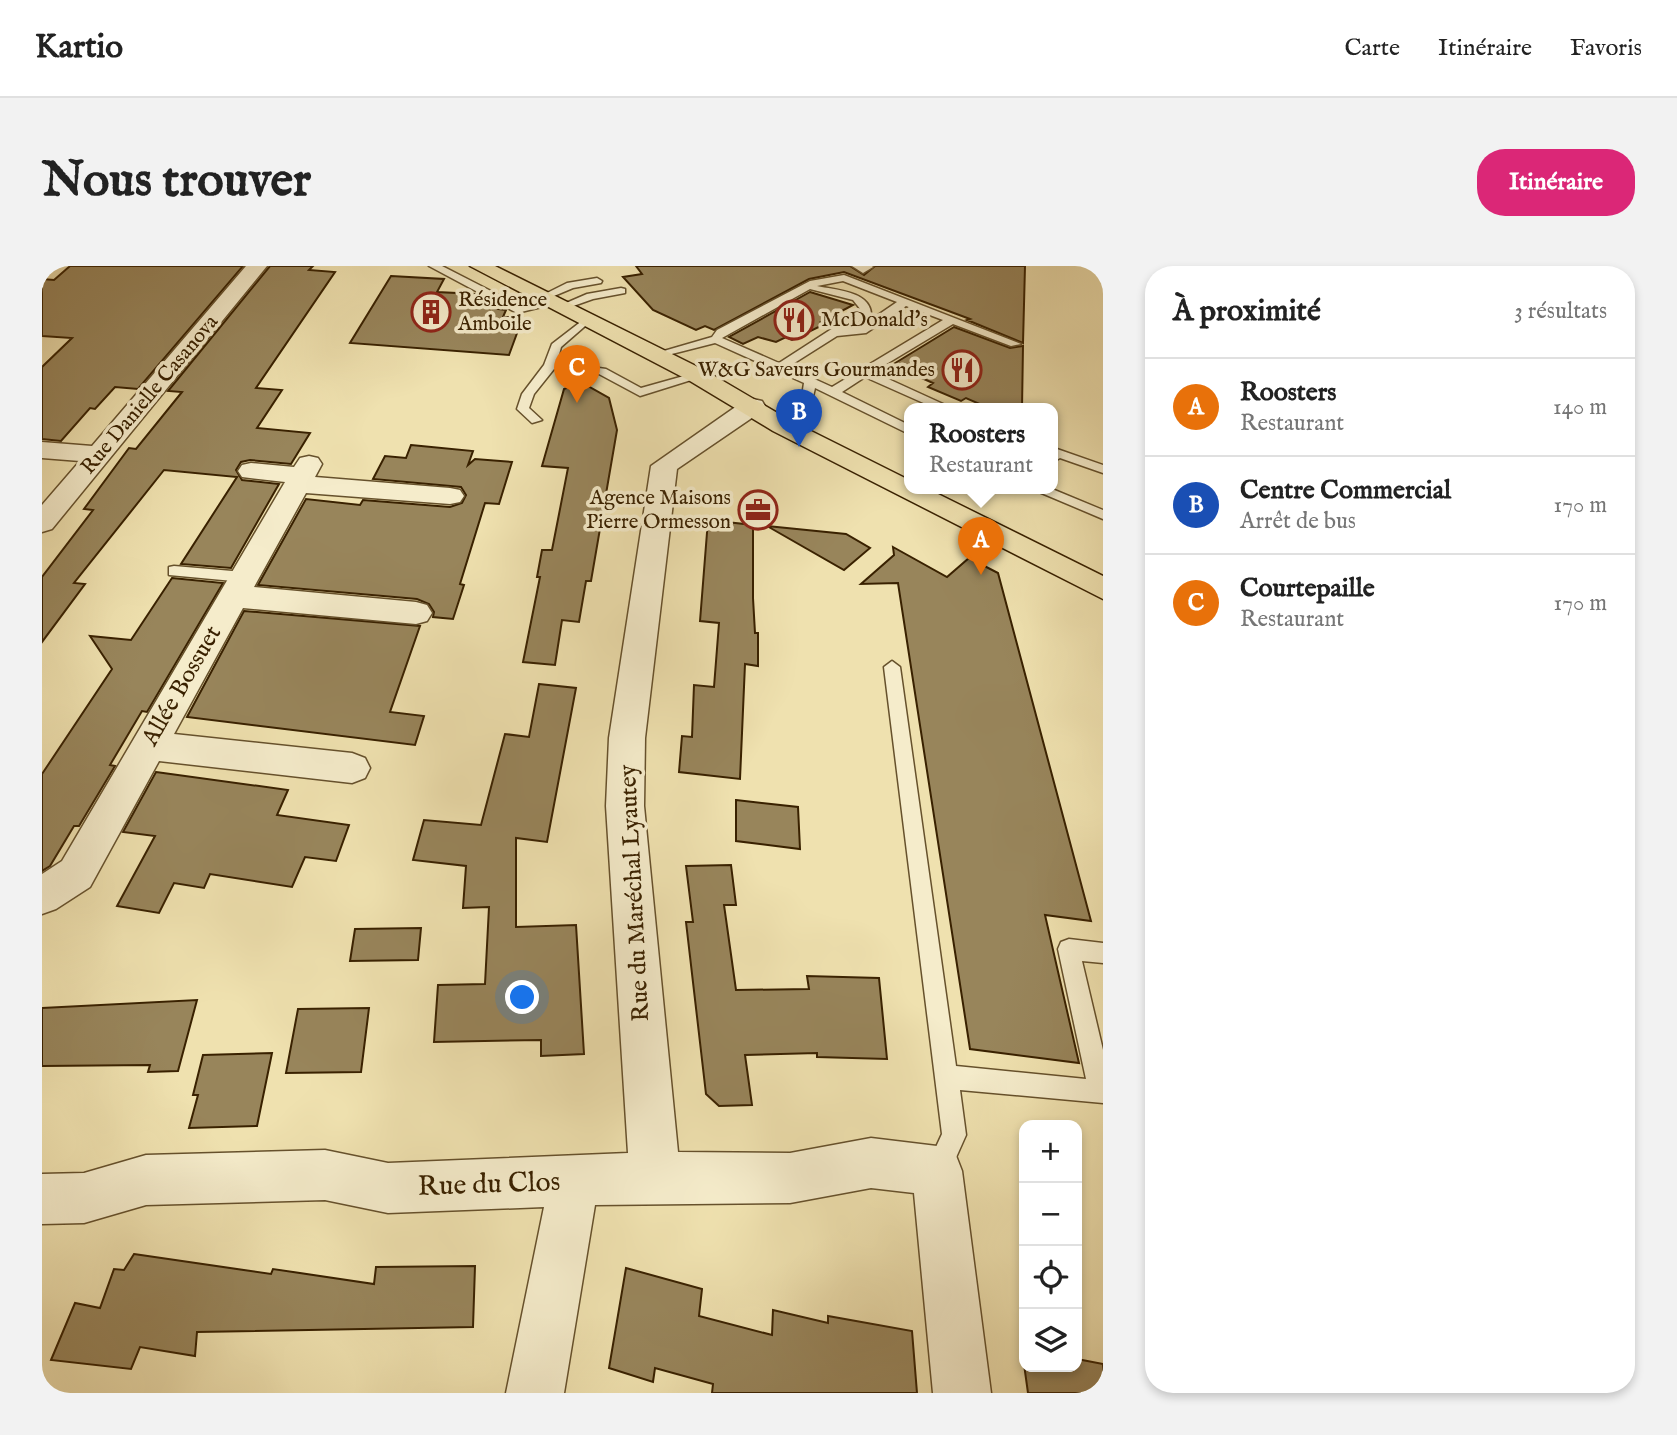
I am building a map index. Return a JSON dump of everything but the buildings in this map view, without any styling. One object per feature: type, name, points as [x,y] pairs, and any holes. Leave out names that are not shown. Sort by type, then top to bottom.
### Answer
[{"type":"main road","points":[[480,266],[698,376],[753,406],[782,426],[904,488]]},
{"type":"main road","points":[[753,406],[802,419],[904,470]]},
{"type":"main road","points":[[916,494],[1103,589]]},
{"type":"main road","points":[[953,494],[1103,569]]},
{"type":"street","name":"Rue Danielle Casanova","points":[[42,523],[257,266]]},
{"type":"street","name":"Rue du Maréchal Lyautey","points":[[655,1177],[625,806],[627,738],[664,466],[753,406]]},
{"type":"street","points":[[42,450],[100,455]]},
{"type":"street","points":[[251,471],[302,474],[450,496]]},
{"type":"street","name":"Allée Bossuet","points":[[42,895],[76,874],[302,474]]},
{"type":"street","points":[[239,587],[416,613]]},
{"type":"street","points":[[148,746],[352,768]]},
{"type":"street","name":"Rue du Clos","points":[[42,1199],[85,1198],[146,1180],[325,1175],[388,1188],[655,1177],[790,1178],[871,1163],[937,1171]]},
{"type":"street","points":[[937,1171],[962,1393]]},
{"type":"street","points":[[535,1393],[574,1182]]},
{"type":"lane","points":[[434,266],[521,311],[621,291]]},
{"type":"lane","points":[[716,339],[721,332],[805,288],[844,278],[1015,344]]},
{"type":"lane","points":[[553,303],[571,285],[597,281]]},
{"type":"lane","points":[[780,367],[867,311],[856,298],[824,288],[805,288]]},
{"type":"lane","points":[[834,333],[862,331],[906,302]]},
{"type":"lane","points":[[536,420],[523,410],[531,385],[545,375],[556,346],[587,320]]},
{"type":"lane","points":[[833,392],[951,320]]},
{"type":"lane","points":[[656,355],[716,339],[904,428]]},
{"type":"lane","points":[[551,365],[602,371],[640,392],[698,376]]},
{"type":"lane","points":[[865,373],[934,403]]},
{"type":"lane","points":[[802,419],[810,383]]},
{"type":"lane","points":[[1058,453],[1103,469]]},
{"type":"lane","points":[[1051,494],[1103,515]]},
{"type":"lane","points":[[174,571],[239,587]]},
{"type":"lane","points":[[892,667],[954,1135],[937,1171]]},
{"type":"lane","points":[[947,1077],[1101,1092],[1069,949],[1103,953]]},
{"type":"place","name":"Résidence Amboile","points":[[431,312]]},
{"type":"place","name":"McDonald's","points":[[794,320]]},
{"type":"place","name":"W&G Saveurs Gourmandes","points":[[962,370]]},
{"type":"place","name":"Courtepaille","points":[[577,403]]},
{"type":"place","name":"Centre Commercial","points":[[799,447]]},
{"type":"place","name":"Agence Maisons Pierre Ormesson","points":[[758,510]]},
{"type":"place","name":"Roosters","points":[[981,575]]}]
